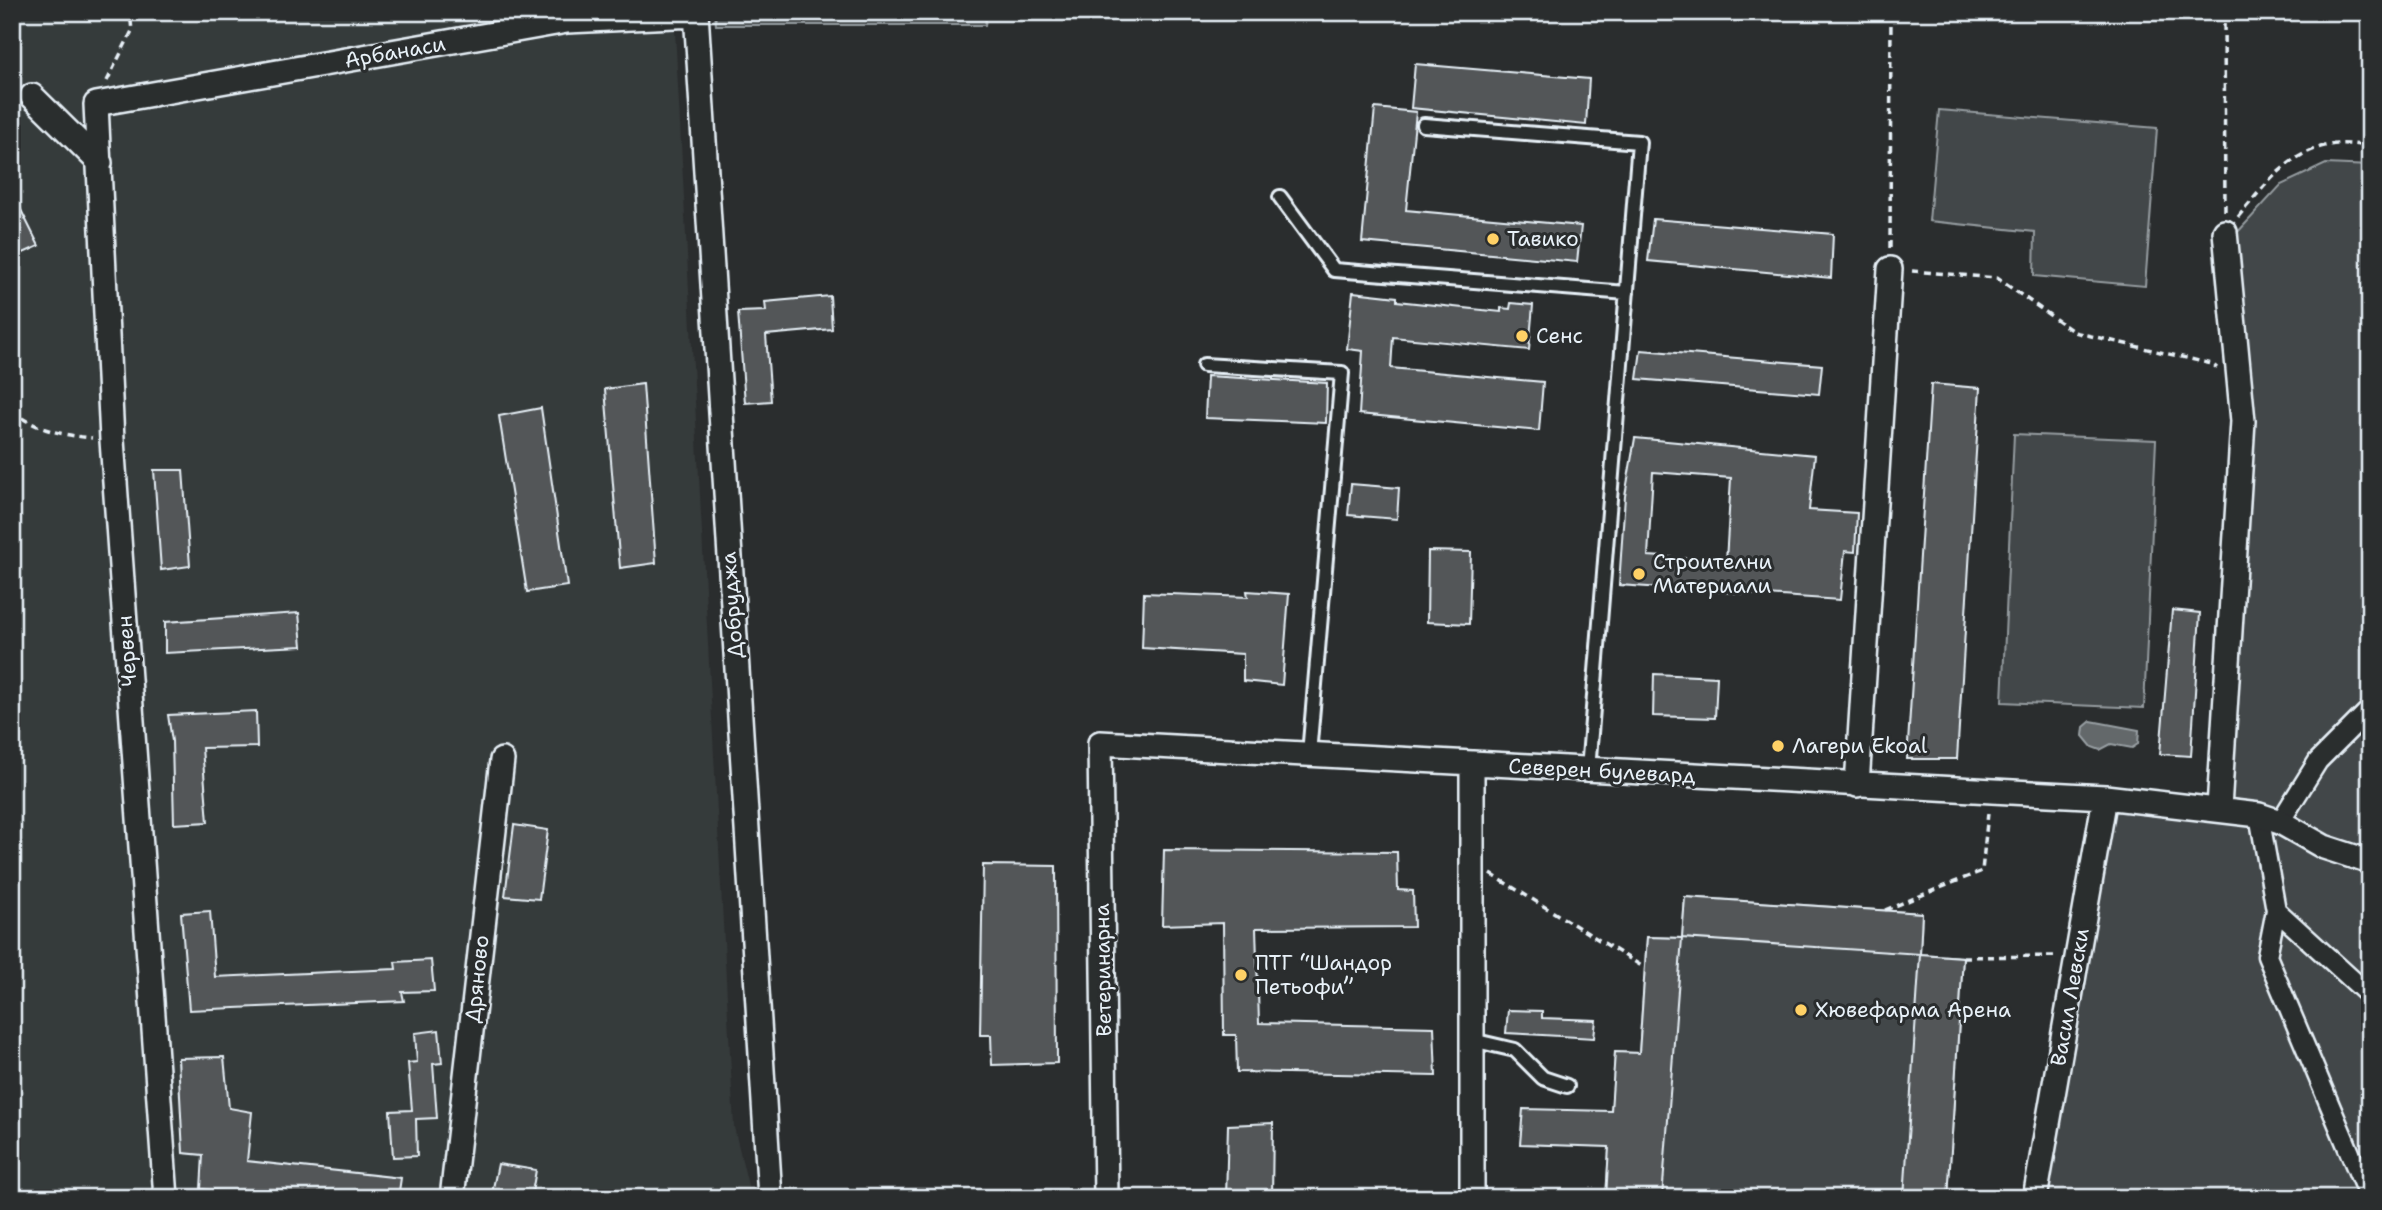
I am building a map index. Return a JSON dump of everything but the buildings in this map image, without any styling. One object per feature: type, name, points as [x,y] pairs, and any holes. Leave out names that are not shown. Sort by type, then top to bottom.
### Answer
[{"type":"street","name":"Арбанаси","points":[[96,104],[567,21],[696,13]]},
{"type":"street","name":"Добруджа","points":[[696,13],[770,1198]]},
{"type":"street","points":[[32,96],[100,163]]},
{"type":"street","name":"Червен","points":[[96,104],[112,440],[166,1198]]},
{"type":"street","points":[[2218,808],[2243,421],[2225,232]]},
{"type":"street","points":[[1857,785],[1890,269]]},
{"type":"street","points":[[2369,1198],[2267,956],[2276,911],[2270,818],[2318,761],[2370,709]]},
{"type":"street","name":"Северен булевард","points":[[1100,743],[2105,797],[2218,808],[2270,818],[2324,847],[2370,862]]},
{"type":"street","name":"Ветеринарна","points":[[1100,743],[1106,1198]]},
{"type":"street","name":"Дряново","points":[[452,1198],[502,760]]},
{"type":"street","points":[[1472,763],[1472,1198]]},
{"type":"street","name":"Васил Левски","points":[[2035,1198],[2105,797]]},
{"type":"street","points":[[2276,911],[2370,996]]},
{"type":"lane","points":[[1424,125],[1639,142],[1588,770]]},
{"type":"lane","points":[[1280,197],[1334,270],[1627,293]]},
{"type":"lane","points":[[1204,365],[1342,373],[1309,754]]},
{"type":"lane","points":[[1472,1040],[1515,1050],[1543,1078],[1567,1086]]},
{"type":"path","points":[[96,104],[132,31],[130,12]]},
{"type":"path","points":[[1891,12],[1890,269],[1997,278],[2074,332],[2212,363],[2240,388]]},
{"type":"path","points":[[2224,12],[2225,232]]},
{"type":"path","points":[[2225,232],[2278,170],[2306,155],[2336,144],[2370,145]]},
{"type":"path","points":[[12,411],[27,422],[64,436],[112,440]]},
{"type":"path","points":[[1885,910],[1982,871],[1991,792]]},
{"type":"path","points":[[1472,862],[1645,968]]},
{"type":"path","points":[[1963,957],[2077,956]]},
{"type":"shaded area","points":[[12,12],[674,12],[734,1127],[751,1198],[12,1198]]},
{"type":"shaded area","points":[[715,12],[987,12],[985,25],[716,25]]},
{"type":"shaded area","points":[[1939,110],[2157,128],[2145,286],[2034,276],[2035,232],[1929,221]]},
{"type":"shaded area","points":[[2326,164],[2370,166],[2370,1198],[2038,1198],[2100,805],[2224,815],[2236,234],[2281,185]]},
{"type":"shaded area","points":[[2014,434],[2156,440],[2144,708],[2002,702]]},
{"type":"shaded area","points":[[2091,721],[2139,730],[2138,744],[2132,748],[2111,744],[2100,750],[2092,747],[2083,736],[2084,727]]},
{"type":"shaded area","name":"Хювефарма Арена","points":[[1685,897],[1922,913],[1920,954],[1963,957],[1948,1198],[1606,1198],[1615,1052],[1639,1053],[1647,937],[1682,938]]},
{"type":"place","name":"Тавико","points":[[1493,239]]},
{"type":"place","name":"Сенс","points":[[1522,336]]},
{"type":"place","name":"Строителни Материали","points":[[1639,574]]},
{"type":"place","name":"Лагери Ekoal","points":[[1778,746]]},
{"type":"place","name":"ПТГ “Шандор Петьофи”","points":[[1241,975]]},
{"type":"place","name":"Хювефарма Арена","points":[[1801,1010]]}]
